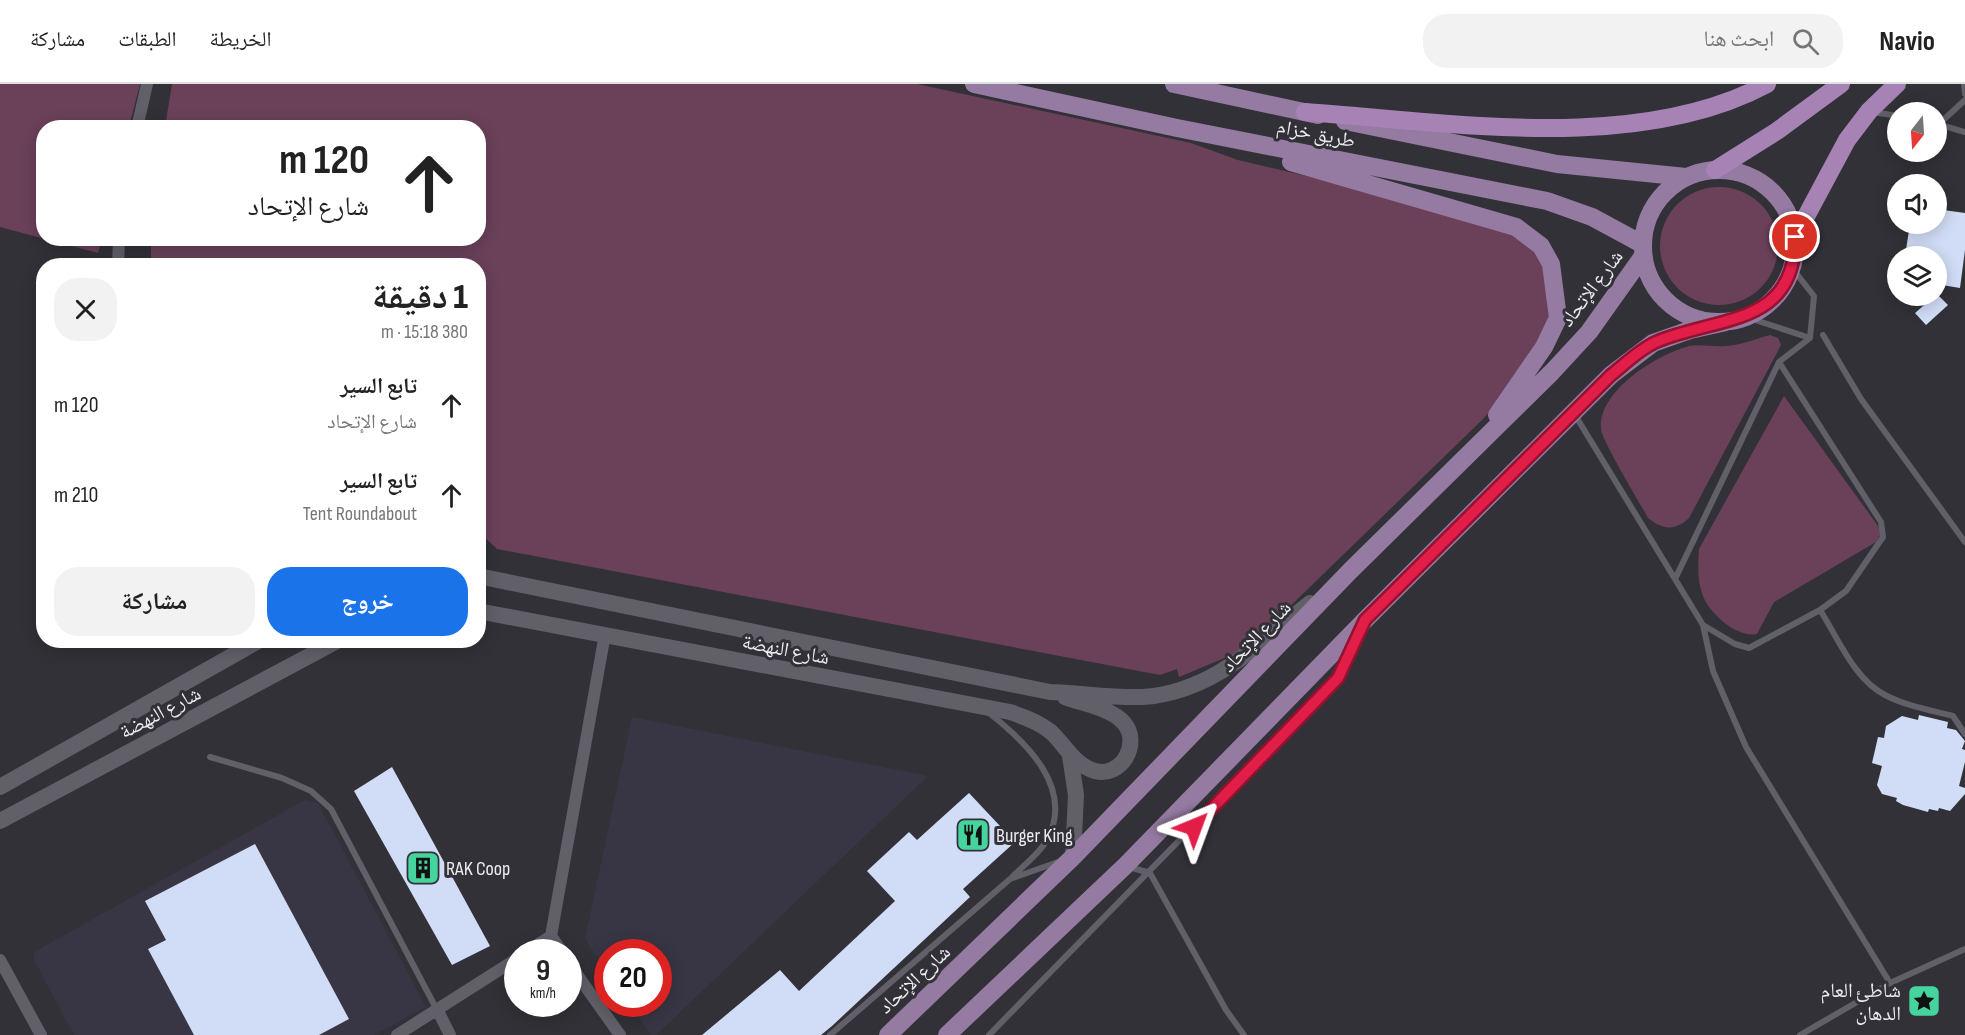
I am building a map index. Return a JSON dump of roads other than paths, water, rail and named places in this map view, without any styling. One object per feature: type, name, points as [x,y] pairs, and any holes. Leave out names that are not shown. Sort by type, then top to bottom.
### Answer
[{"type":"highway","points":[[1305,112],[1521,127],[1603,128],[1698,112],[1767,84]]},
{"type":"highway","points":[[1715,170],[1777,131],[1841,84]]},
{"type":"highway","points":[[1795,237],[1847,140],[1869,111],[1897,84]]},
{"type":"main road","name":"طريق خزام","points":[[974,84],[1177,129],[1547,201],[1592,217],[1643,250]]},
{"type":"main road","name":"طريق خزام","points":[[1174,84],[1514,157],[1557,164],[1686,177]]},
{"type":"main road","points":[[1177,129],[1516,227],[1541,246],[1551,264],[1558,318],[1544,347],[1470,452]]},
{"type":"main road","points":[[947,1035],[1126,866],[1365,620],[1611,375],[1653,343],[1690,330],[1725,322],[1746,317],[1766,306],[1782,289],[1792,268],[1795,237],[1788,215],[1776,196],[1758,181],[1737,172],[1715,170],[1686,177],[1669,189],[1655,204],[1646,224],[1643,250],[1649,278],[1662,297],[1681,312],[1702,320],[1725,322]]},
{"type":"main road","name":"شارع الإتحاد","points":[[888,1035],[1073,857],[1351,570],[1589,333],[1643,250]]},
{"type":"main road","points":[[1050,692],[1142,697],[1180,691],[1219,675],[1351,570]]},
{"type":"main road","name":"شارع النهضة","points":[[486,578],[1050,692]]},
{"type":"main road","name":"شارع النهضة","points":[[486,612],[1010,712],[1038,722],[1052,733],[1071,756]]},
{"type":"main road","name":"شارع النهضة","points":[[0,787],[232,648]]},
{"type":"main road","name":"شارع النهضة","points":[[0,821],[324,648]]},
{"type":"main road","points":[[1050,692],[1114,714],[1131,735],[1131,748],[1125,760],[1114,769],[1096,771],[1071,756]]},
{"type":"main road","points":[[1071,756],[1076,795],[1073,857]]},
{"type":"street","points":[[139,120],[147,84]]},
{"type":"street","points":[[546,939],[550,936],[605,634]]},
{"type":"street","points":[[0,960],[41,1035]]},
{"type":"street","points":[[397,1035],[504,967]]},
{"type":"street","points":[[582,982],[620,1035]]},
{"type":"street","points":[[438,1011],[450,1035]]},
{"type":"lane","points":[[1964,84],[1965,94]]},
{"type":"lane","points":[[1947,116],[1965,100]]},
{"type":"lane","points":[[1869,111],[1887,114]]},
{"type":"lane","points":[[1947,127],[1965,132]]},
{"type":"lane","points":[[1676,577],[1779,362],[1810,338],[1814,296],[1792,268]]},
{"type":"lane","points":[[1746,317],[1810,338]]},
{"type":"lane","points":[[1823,335],[1862,399],[1965,542]]},
{"type":"lane","points":[[1704,625],[1735,644],[1749,648],[1820,610],[1846,591],[1883,537],[1883,531],[1874,512],[1779,362]]},
{"type":"lane","points":[[1574,412],[1704,625],[1713,671],[1746,747],[1890,984]]},
{"type":"lane","points":[[1820,610],[1861,676],[1884,695],[1912,706],[1953,716],[1965,734]]},
{"type":"lane","points":[[989,1035],[1150,873],[1338,678],[1365,620]]},
{"type":"lane","points":[[830,1035],[1010,879],[1037,853],[1047,839],[1054,815],[1052,792],[1043,768],[1020,738],[982,708]]},
{"type":"lane","points":[[210,758],[282,778],[311,791],[332,809],[438,1011]]},
{"type":"lane","points":[[1010,879],[1073,857]]},
{"type":"lane","points":[[1126,866],[1150,873],[1226,1010],[1244,1035]]},
{"type":"lane","points":[[1800,1035],[1890,984],[1965,949]]},
{"type":"place","name":"Burger King","points":[[973,835]]},
{"type":"place","name":"RAK Coop","points":[[423,868]]},
{"type":"place","name":"شاطئ العام الدهان","points":[[1924,1001]]}]
